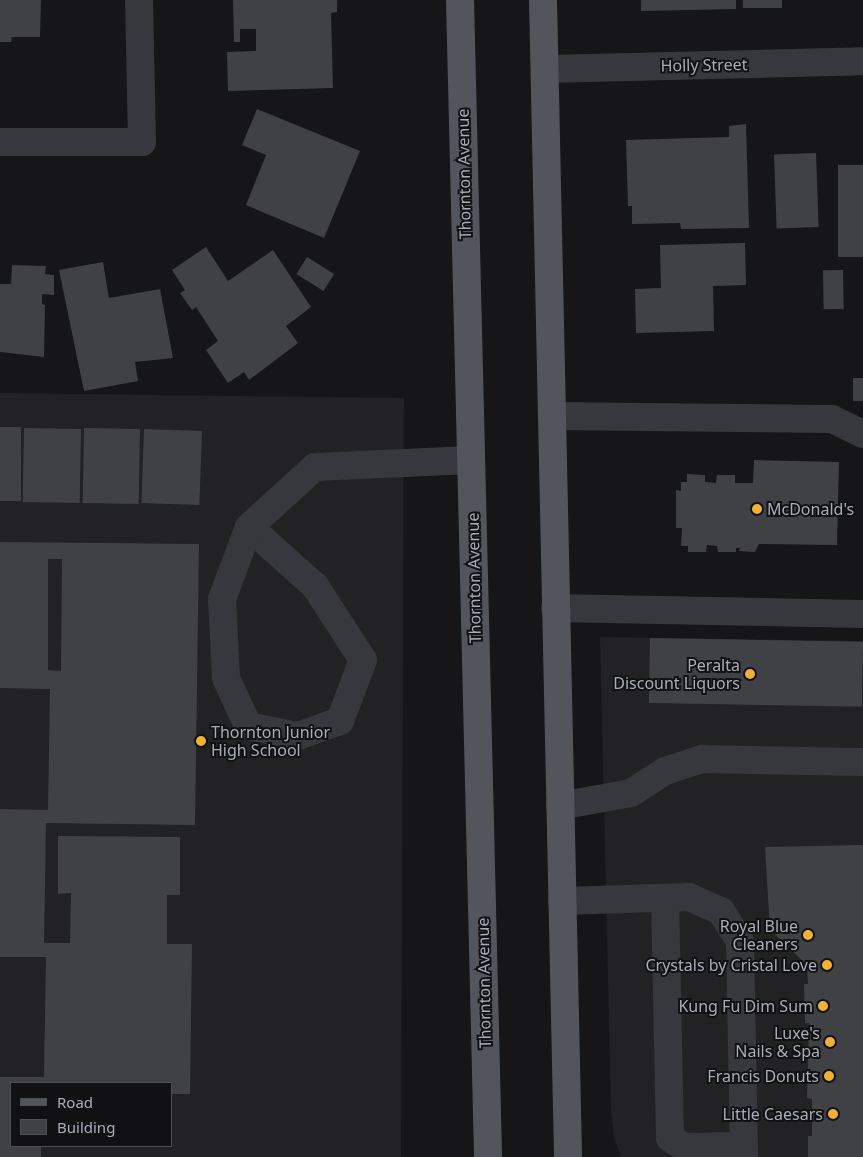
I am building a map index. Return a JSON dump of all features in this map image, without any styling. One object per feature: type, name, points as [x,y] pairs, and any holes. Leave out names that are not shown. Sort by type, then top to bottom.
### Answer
[{"type":"main road","name":"Thornton Avenue","points":[[460,0],[488,1157]]},
{"type":"main road","points":[[543,0],[546,69],[555,608],[568,1157]]},
{"type":"street","points":[[0,142],[142,142],[139,0]]},
{"type":"street","name":"Holly Street","points":[[546,69],[863,62]]},
{"type":"street","points":[[552,416],[832,419],[863,434]]},
{"type":"street","points":[[249,527],[315,586],[363,660],[340,721],[298,736],[248,726],[226,678],[222,599],[249,527],[314,467],[471,460]]},
{"type":"street","points":[[555,608],[863,614]]},
{"type":"street","points":[[560,806],[631,793],[665,771],[703,760],[863,762]]},
{"type":"street","points":[[562,901],[689,897],[721,911],[740,941],[744,1151],[684,1146],[670,1138],[665,898]]},
{"type":"shaded area","name":"Thornton Junior High School","points":[[0,393],[404,398],[401,1157],[0,1157]]},
{"type":"shaded area","points":[[600,637],[863,641],[863,1157],[621,1157],[614,1138],[611,1109]]},
{"type":"building","points":[[0,0],[41,0],[40,37],[12,37],[11,42],[0,42]]},
{"type":"building","points":[[233,0],[337,0],[337,12],[331,13],[333,88],[228,91],[227,52],[256,51],[256,29],[240,29],[240,42],[234,42]]},
{"type":"building","points":[[641,0],[736,0],[736,9],[641,11]]},
{"type":"building","points":[[743,0],[782,0],[782,8],[743,8]]},
{"type":"building","points":[[257,109],[360,151],[324,238],[246,205],[266,155],[242,145]]},
{"type":"building","points":[[746,124],[749,228],[681,229],[680,223],[632,224],[632,206],[628,206],[626,140],[729,137],[729,126]]},
{"type":"building","points":[[816,153],[819,227],[777,228],[774,154]]},
{"type":"building","points":[[838,165],[863,165],[863,257],[838,257]]},
{"type":"building","points":[[745,243],[746,285],[713,286],[714,331],[636,333],[635,289],[661,288],[660,245]]},
{"type":"building","points":[[206,247],[228,281],[273,250],[311,307],[286,326],[298,343],[249,380],[244,372],[228,383],[206,350],[218,341],[196,307],[192,310],[180,293],[185,290],[172,270]]},
{"type":"building","points":[[307,257],[334,274],[324,291],[296,274]]},
{"type":"building","points":[[103,262],[109,298],[160,289],[173,358],[135,362],[138,381],[84,391],[59,270]]},
{"type":"building","points":[[12,265],[46,266],[45,274],[54,275],[54,295],[42,294],[42,304],[45,305],[44,357],[0,352],[0,284],[11,284]]},
{"type":"building","points":[[823,270],[843,270],[844,309],[824,309]]},
{"type":"building","points":[[853,378],[863,378],[863,401],[853,401]]},
{"type":"building","points":[[0,427],[21,427],[21,501],[0,501]]},
{"type":"building","points":[[24,428],[81,429],[80,503],[23,502]]},
{"type":"building","points":[[84,428],[140,429],[139,504],[83,503]]},
{"type":"building","points":[[144,429],[202,431],[199,505],[141,503]]},
{"type":"building","name":"McDonald's","points":[[754,460],[839,462],[837,545],[759,544],[755,552],[739,551],[740,548],[736,548],[736,552],[718,552],[717,546],[707,545],[706,552],[688,552],[688,546],[681,546],[682,528],[676,528],[676,490],[681,491],[681,482],[687,482],[687,474],[705,475],[705,482],[716,483],[717,475],[735,475],[735,483],[753,483]]},
{"type":"building","points":[[0,542],[199,544],[195,825],[46,823],[44,943],[70,943],[71,893],[58,894],[58,836],[180,837],[180,895],[167,895],[167,944],[192,944],[190,1094],[172,1094],[172,1082],[10,1082],[10,1147],[41,1147],[41,1157],[0,1157],[0,1077],[44,1077],[46,957],[0,957],[0,809],[48,810],[50,689],[0,688]],"holes":[[[48,559],[62,559],[61,671],[48,670]]]},
{"type":"building","points":[[650,638],[863,642],[862,707],[649,703]]},
{"type":"building","points":[[863,845],[863,1157],[808,1157],[808,1136],[812,1136],[812,1099],[807,1098],[809,1023],[805,1023],[804,984],[808,984],[807,965],[770,930],[765,847]]},
{"type":"place","name":"McDonald's","points":[[757,509]]},
{"type":"place","name":"Peralta Discount Liquors","points":[[750,674]]},
{"type":"place","name":"Thornton Junior High School","points":[[201,741]]},
{"type":"place","name":"Royal Blue Cleaners","points":[[808,935]]},
{"type":"place","name":"Crystals by Cristal Love","points":[[827,965]]},
{"type":"place","name":"Kung Fu Dim Sum","points":[[823,1006]]},
{"type":"place","name":"Luxe's Nails & Spa","points":[[830,1042]]},
{"type":"place","name":"Francis Donuts","points":[[829,1076]]},
{"type":"place","name":"Little Caesars","points":[[833,1114]]}]
